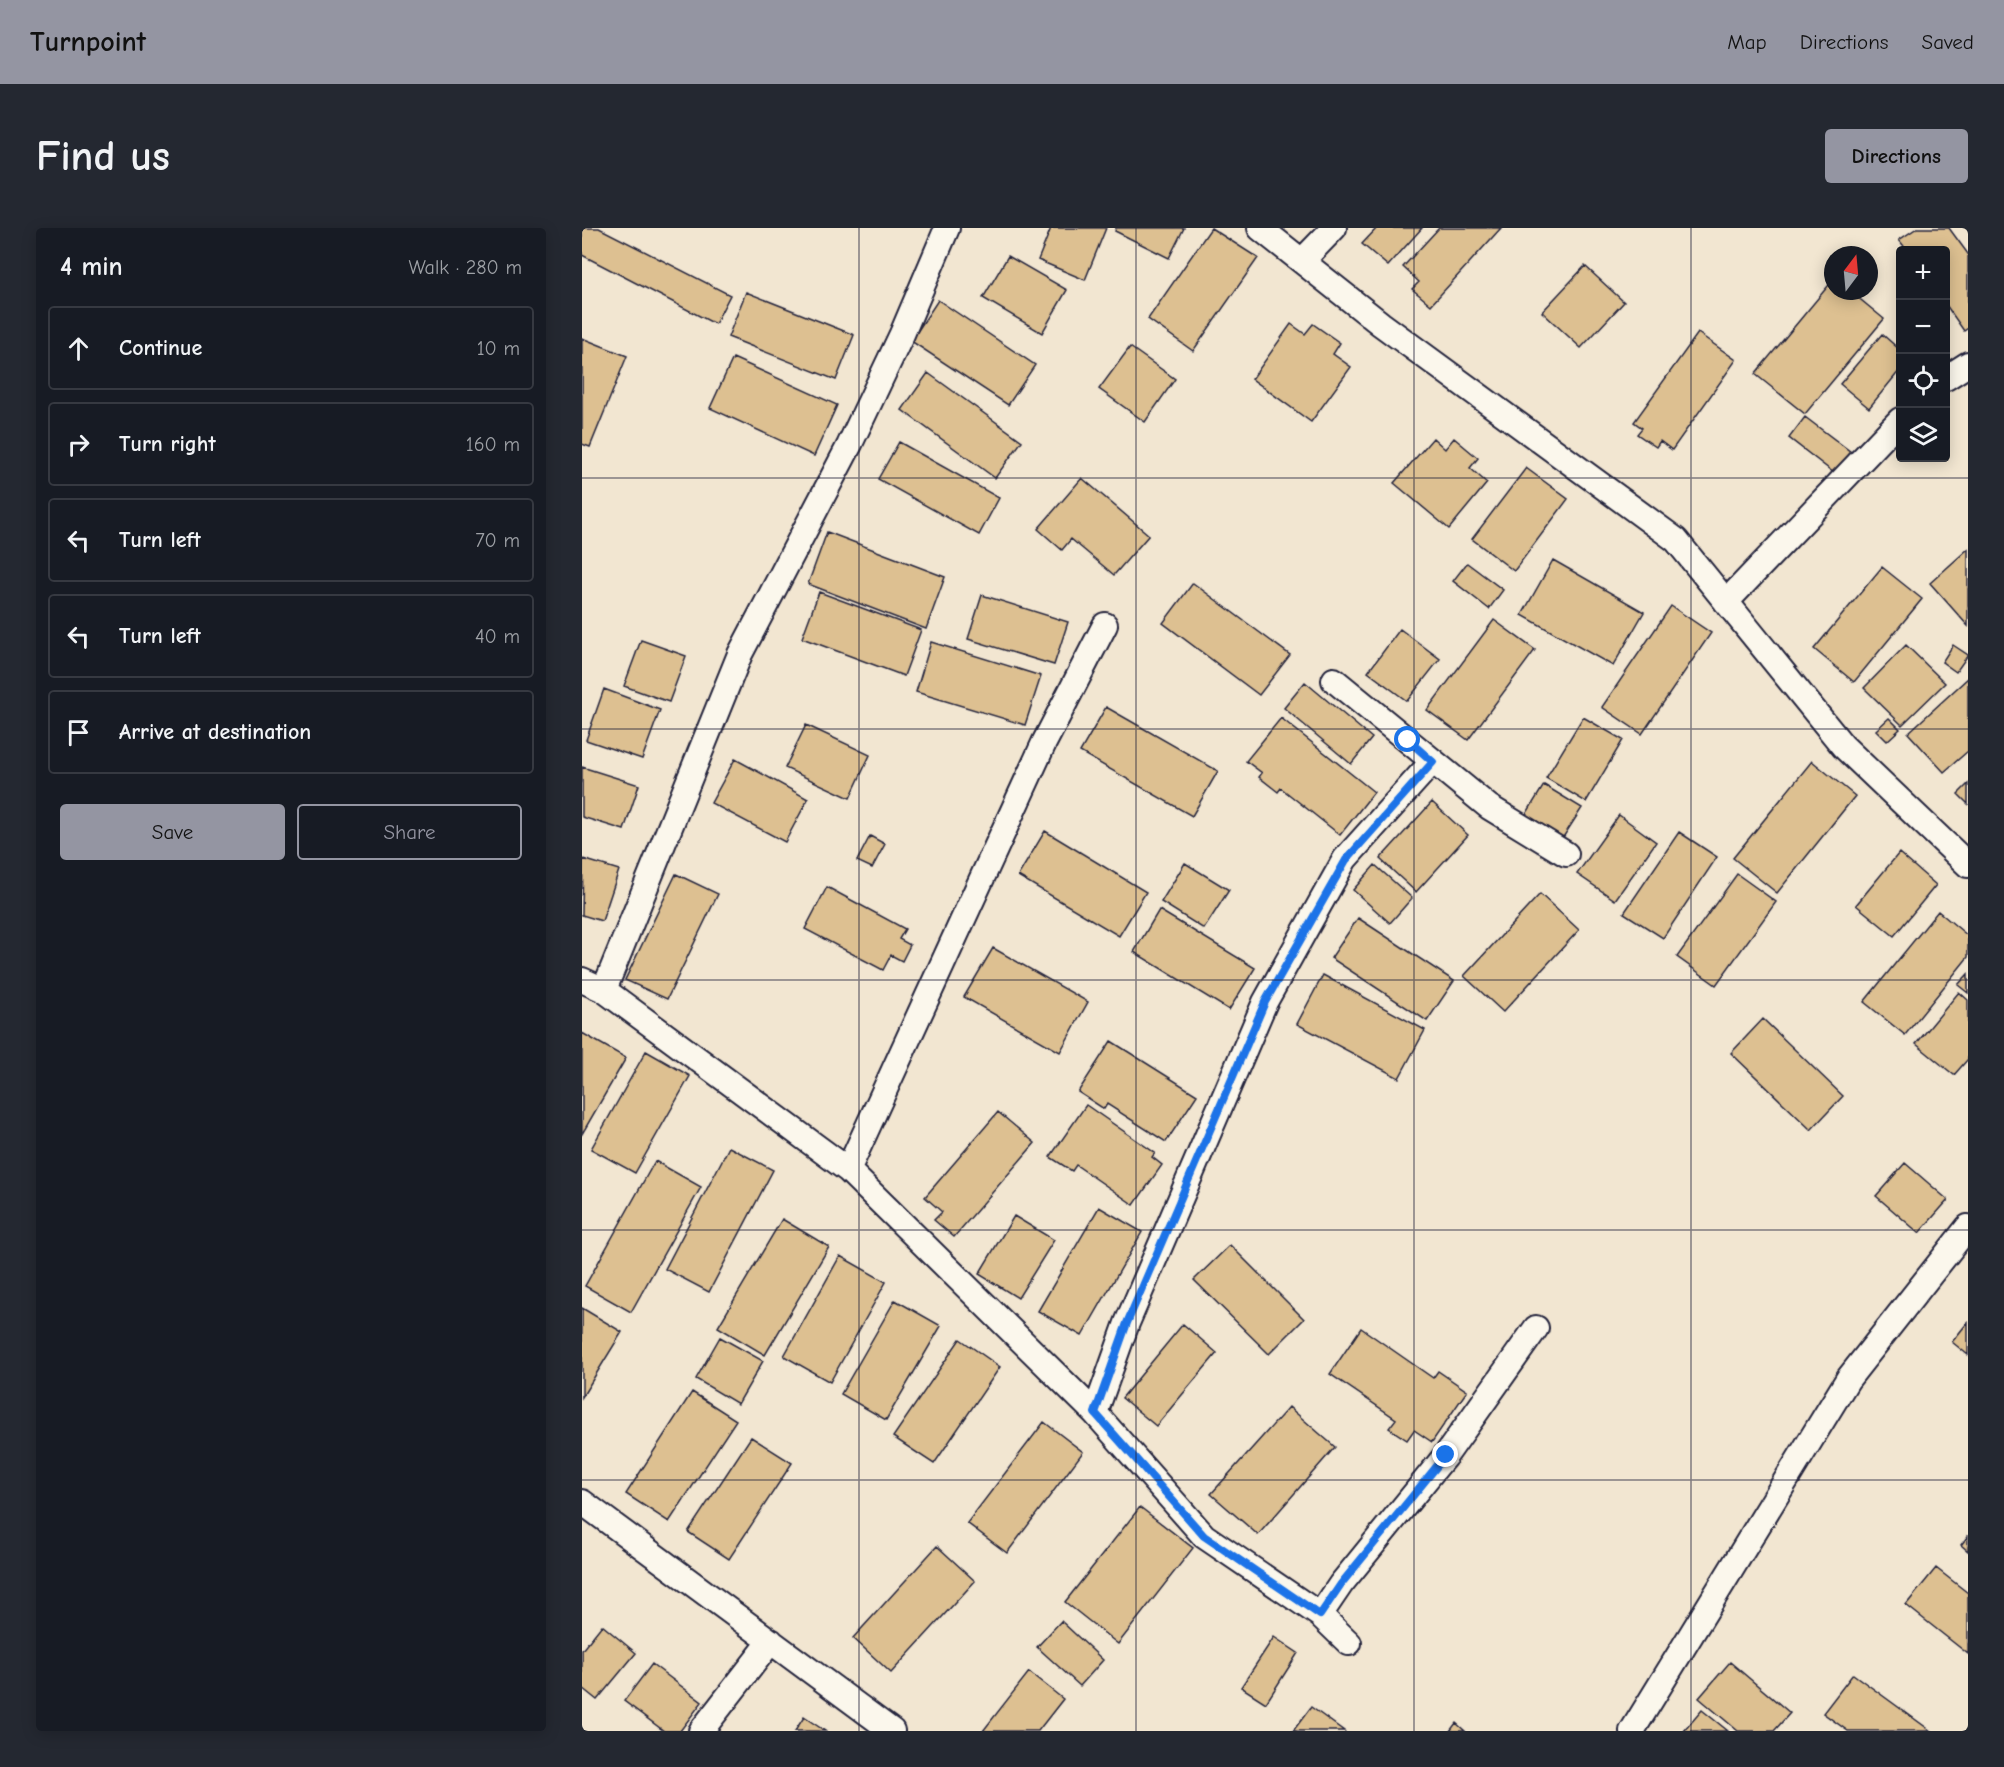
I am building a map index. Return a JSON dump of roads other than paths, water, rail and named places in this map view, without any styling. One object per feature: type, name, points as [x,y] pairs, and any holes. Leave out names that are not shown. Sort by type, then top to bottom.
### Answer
[{"type":"street","points":[[947,228],[902,334],[849,446],[740,654],[593,985],[848,1170],[1095,1413],[1204,1536],[1320,1615],[1349,1643]]},
{"type":"street","points":[[1260,228],[1381,324],[1677,540],[1843,746],[1968,865]]},
{"type":"street","points":[[1302,261],[1334,228]]},
{"type":"street","points":[[1950,375],[1968,363]]},
{"type":"street","points":[[1726,602],[1896,424]]},
{"type":"street","points":[[848,1170],[1044,743],[1105,625]]},
{"type":"street","points":[[1334,680],[1489,807],[1566,854]]},
{"type":"street","points":[[1095,1413],[1127,1323],[1265,1002],[1346,860],[1433,762]]},
{"type":"street","points":[[1632,1731],[1848,1379],[1968,1227]]},
{"type":"street","points":[[1320,1615],[1341,1584],[1446,1455],[1536,1328]]},
{"type":"street","points":[[582,1502],[892,1731]]},
{"type":"street","points":[[701,1731],[771,1641]]}]
